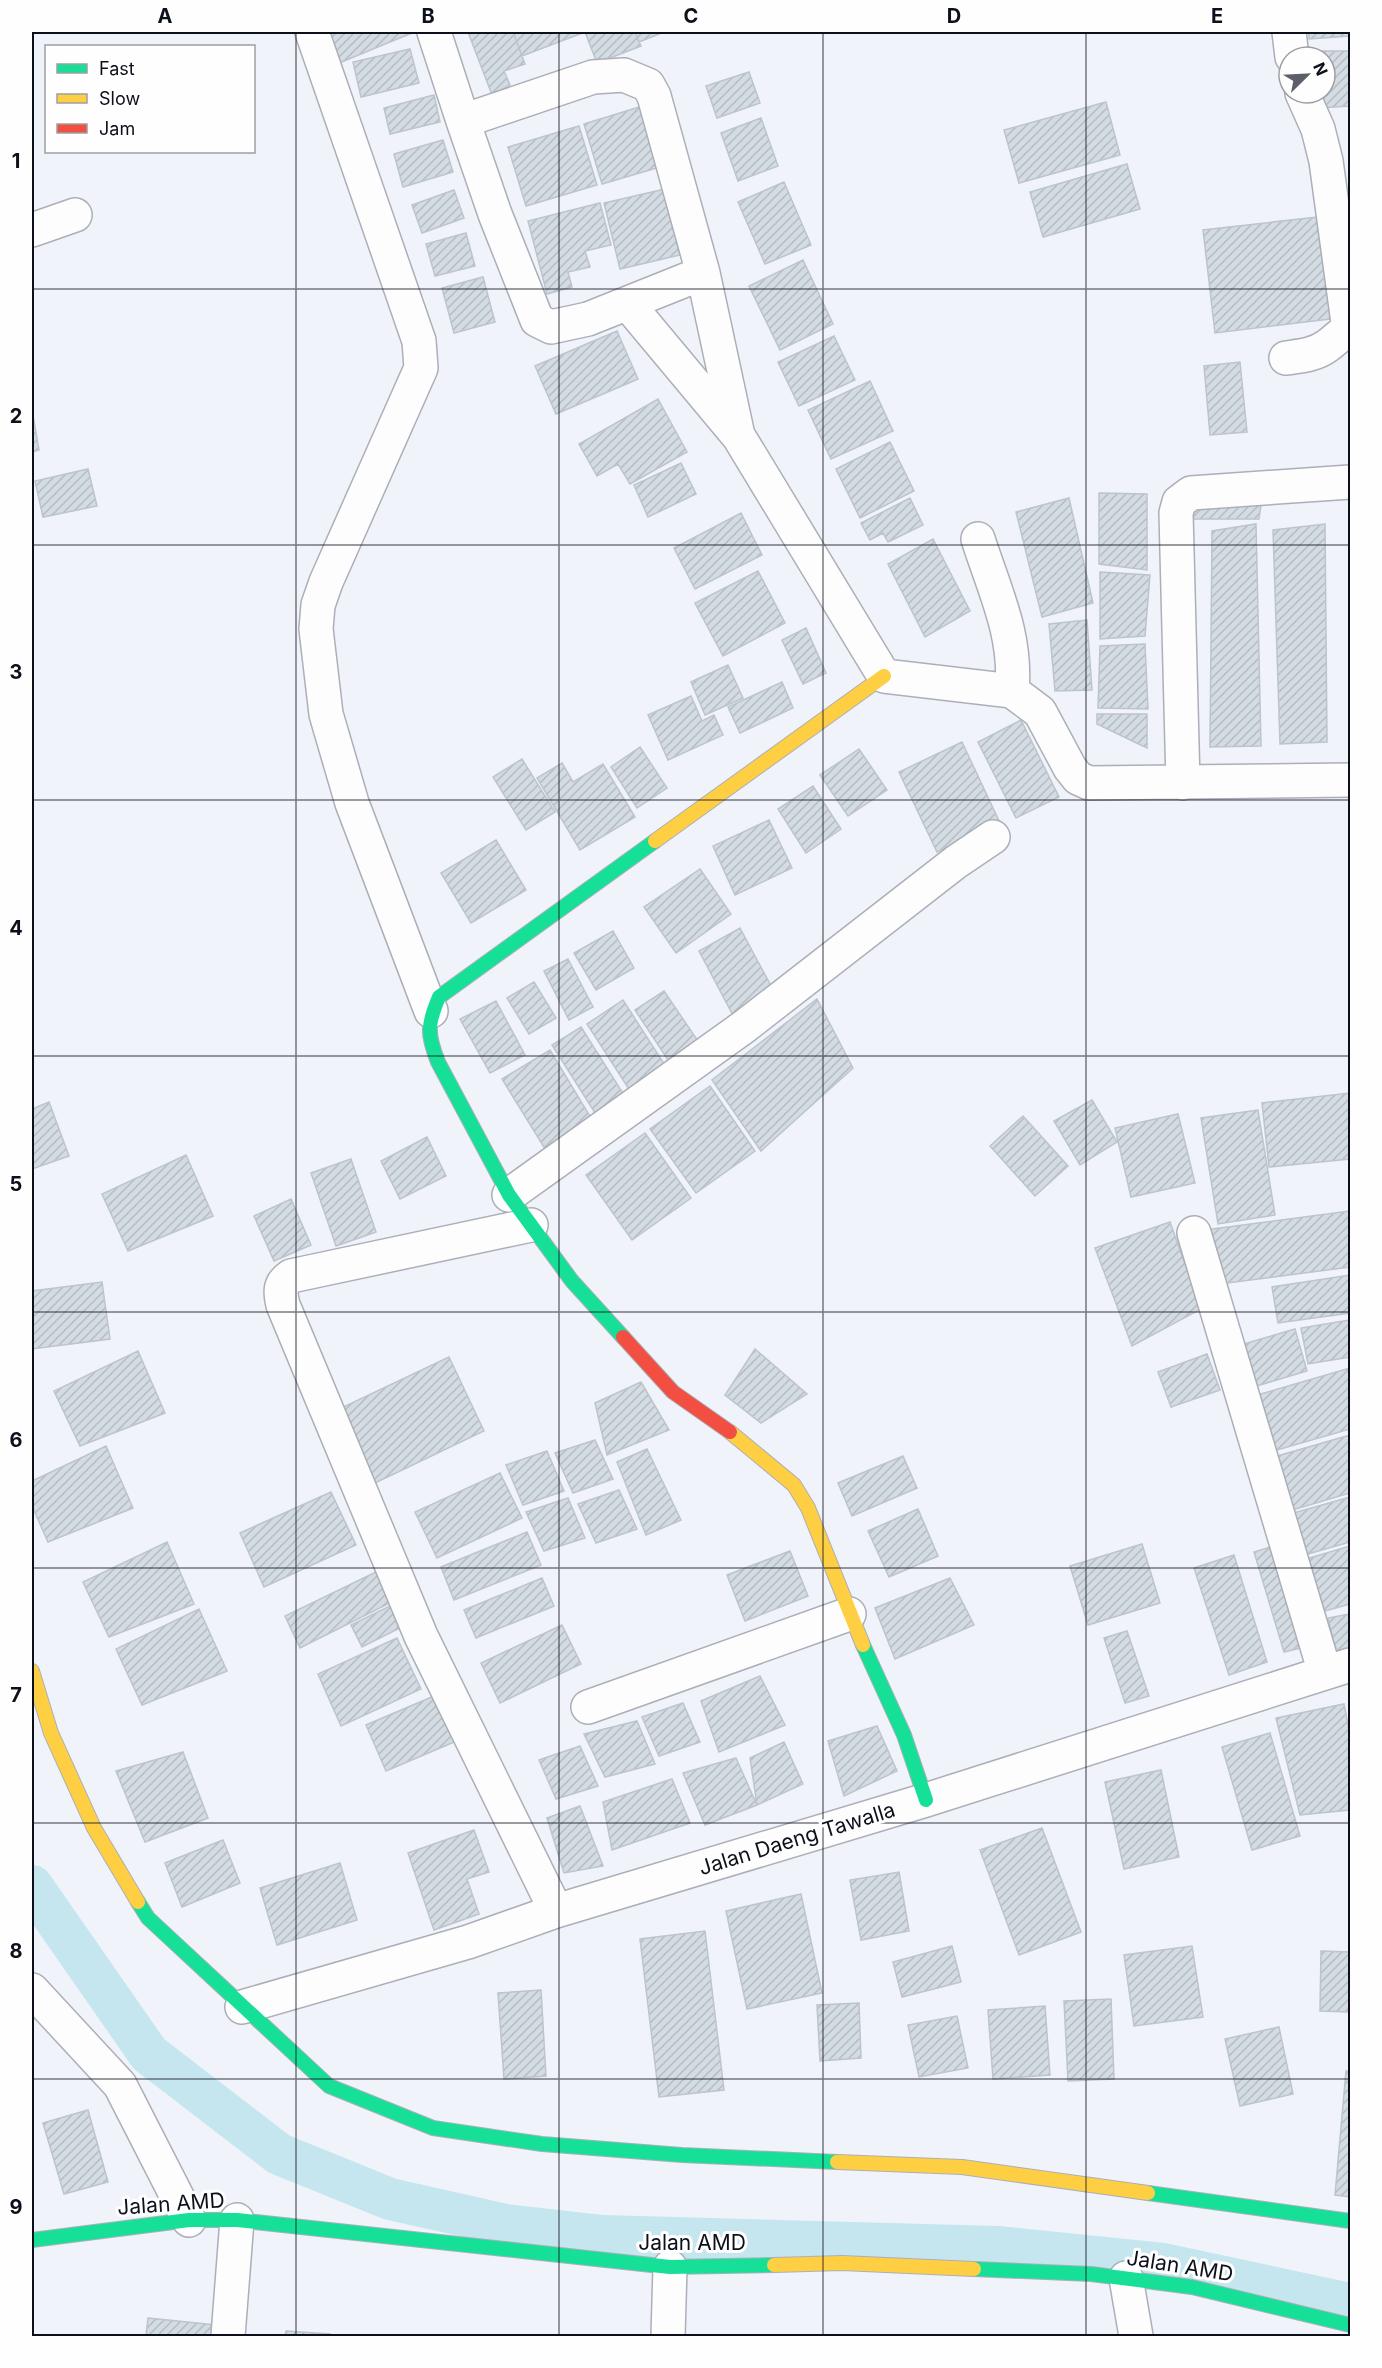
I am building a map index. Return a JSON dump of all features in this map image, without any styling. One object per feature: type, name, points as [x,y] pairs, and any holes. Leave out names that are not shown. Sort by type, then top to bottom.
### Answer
[{"type":"street","points":[[312,32],[419,341],[421,354],[421,368],[326,582],[318,605],[316,629],[326,714],[352,803],[431,1011]]},
{"type":"street","points":[[434,32],[495,214],[537,320],[551,327],[562,326],[628,304],[703,273]]},
{"type":"street","points":[[463,121],[593,77],[624,75],[641,80],[648,85],[654,96],[703,273],[739,437]]},
{"type":"street","points":[[1286,358],[1318,351],[1350,330],[1326,161],[1318,129],[1307,105]]},
{"type":"street","points":[[32,230],[75,215]]},
{"type":"street","points":[[628,304],[739,437],[884,676]]},
{"type":"street","points":[[1183,783],[1176,513],[1179,502],[1191,493],[1350,482]]},
{"type":"street","points":[[978,539],[1012,642],[1015,663],[1012,691]]},
{"type":"street","points":[[926,1800],[904,1735],[849,1614],[808,1508],[794,1485],[750,1446],[674,1392],[572,1281],[509,1195],[438,1062],[429,1032],[431,1011],[439,997],[486,962],[884,676],[1012,691],[1047,720],[1070,768],[1078,778],[1089,783],[1350,780]]},
{"type":"street","points":[[509,1195],[745,1026],[956,862],[993,837]]},
{"type":"street","points":[[531,1224],[291,1276],[284,1281],[280,1290],[283,1305],[421,1636],[556,1911]]},
{"type":"street","points":[[1194,1233],[1338,1669]]},
{"type":"street","points":[[588,1707],[849,1614]]},
{"type":"street","name":"Jalan Daeng Tawalla","points":[[242,2007],[468,1942],[556,1911],[926,1800],[1338,1669]]},
{"type":"street","points":[[32,1671],[51,1733],[94,1828],[148,1918],[329,2086],[433,2128],[542,2144],[659,2153],[962,2167],[1350,2221]]},
{"type":"street","points":[[32,1989],[120,2085],[189,2220]]},
{"type":"street","name":"Jalan AMD","points":[[32,2240],[189,2220],[237,2220],[670,2267],[842,2263],[1080,2273],[1192,2287],[1350,2325]]},
{"type":"street","points":[[228,2337],[237,2220]]},
{"type":"street","points":[[668,2337],[670,2267]]},
{"type":"street","points":[[1126,2278],[1136,2337]]},
{"type":"building","points":[[322,32],[412,32],[412,33],[332,66]]},
{"type":"building","points":[[468,32],[513,32],[525,64],[504,71],[510,85],[492,95]]},
{"type":"building","points":[[513,32],[585,32],[522,56]]},
{"type":"building","points":[[585,32],[635,32],[641,46],[597,63]]},
{"type":"building","points":[[635,32],[664,32],[639,42]]},
{"type":"building","points":[[1309,32],[1350,32],[1350,36],[1309,39]]},
{"type":"building","points":[[410,49],[419,83],[361,97],[353,62]]},
{"type":"building","points":[[1337,51],[1350,51],[1350,106],[1319,108],[1319,105],[1337,105]]},
{"type":"building","points":[[749,72],[760,103],[717,118],[706,86]]},
{"type":"building","points":[[434,95],[440,122],[390,134],[384,108]]},
{"type":"building","points":[[1106,102],[1120,155],[1019,183],[1004,130]]},
{"type":"building","points":[[649,104],[667,165],[602,184],[584,124]]},
{"type":"building","points":[[761,118],[778,166],[738,181],[721,133]]},
{"type":"building","points":[[579,126],[597,185],[526,206],[508,147]]},
{"type":"building","points":[[443,140],[453,172],[403,187],[394,154]]},
{"type":"building","points":[[1127,164],[1140,209],[1043,237],[1030,192]]},
{"type":"building","points":[[784,182],[811,245],[765,264],[738,202]]},
{"type":"building","points":[[665,189],[680,255],[620,269],[604,203]]},
{"type":"building","points":[[454,190],[464,218],[422,233],[412,205]]},
{"type":"building","points":[[600,203],[611,245],[585,251],[590,267],[568,272],[572,287],[547,294],[528,221]]},
{"type":"building","points":[[1326,216],[1338,318],[1215,333],[1203,230]]},
{"type":"building","points":[[466,233],[475,266],[435,276],[426,244]]},
{"type":"building","points":[[803,260],[833,324],[780,350],[749,286]]},
{"type":"building","points":[[483,277],[495,322],[454,333],[442,288]]},
{"type":"building","points":[[617,331],[638,379],[556,414],[535,366]]},
{"type":"building","points":[[834,336],[855,380],[799,406],[778,362]]},
{"type":"building","points":[[1240,362],[1247,432],[1210,435],[1204,366]]},
{"type":"building","points":[[870,381],[893,431],[831,459],[808,410]]},
{"type":"building","points":[[658,399],[687,452],[630,484],[618,464],[597,476],[579,444]]},
{"type":"building","points":[[32,410],[39,450],[32,452]]},
{"type":"building","points":[[890,442],[914,491],[860,518],[836,469]]},
{"type":"building","points":[[681,463],[696,494],[648,517],[634,485]]},
{"type":"building","points":[[88,469],[97,506],[43,517],[35,481]]},
{"type":"building","points":[[1099,493],[1147,494],[1147,570],[1099,564]]},
{"type":"building","points":[[910,498],[923,525],[888,542],[883,533],[870,540],[861,523]]},
{"type":"building","points":[[1069,498],[1093,603],[1042,617],[1016,512]]},
{"type":"building","points":[[1193,498],[1262,498],[1259,519],[1192,519]]},
{"type":"building","points":[[741,513],[762,555],[695,589],[674,548]]},
{"type":"building","points":[[1256,524],[1261,746],[1210,747],[1212,531]]},
{"type":"building","points":[[1325,524],[1327,742],[1280,744],[1273,530]]},
{"type":"building","points":[[933,539],[970,611],[925,637],[888,564]]},
{"type":"building","points":[[758,571],[785,623],[723,656],[695,603]]},
{"type":"building","points":[[1100,572],[1150,575],[1145,636],[1100,639]]},
{"type":"building","points":[[1087,620],[1092,690],[1055,691],[1049,624]]},
{"type":"building","points":[[806,628],[826,673],[803,684],[782,640]]},
{"type":"building","points":[[1145,644],[1148,709],[1098,708],[1100,646]]},
{"type":"building","points":[[728,665],[743,698],[705,715],[691,682]]},
{"type":"building","points":[[782,682],[793,708],[740,733],[728,707]]},
{"type":"building","points":[[691,696],[702,721],[714,715],[723,735],[668,760],[648,715]]},
{"type":"building","points":[[1097,714],[1147,714],[1147,748],[1097,724]]},
{"type":"building","points":[[1021,720],[1059,797],[1016,818],[978,742]]},
{"type":"building","points":[[962,742],[1000,823],[937,852],[899,772]]},
{"type":"building","points":[[640,747],[667,788],[637,808],[611,767]]},
{"type":"building","points":[[859,749],[887,790],[848,816],[820,775]]},
{"type":"building","points":[[522,759],[555,812],[526,830],[493,777]]},
{"type":"building","points":[[562,763],[573,782],[603,764],[635,817],[580,850],[537,778]]},
{"type":"building","points":[[813,786],[841,829],[806,853],[778,809]]},
{"type":"building","points":[[769,820],[792,868],[735,895],[713,846]]},
{"type":"building","points":[[496,840],[526,890],[471,923],[441,873]]},
{"type":"building","points":[[700,869],[731,914],[676,953],[644,907]]},
{"type":"building","points":[[740,928],[778,999],[736,1021],[699,951]]},
{"type":"building","points":[[613,931],[634,968],[596,990],[574,953]]},
{"type":"building","points":[[568,959],[593,1007],[569,1020],[544,971]]},
{"type":"building","points":[[534,982],[556,1018],[529,1034],[507,998]]},
{"type":"building","points":[[664,991],[704,1050],[674,1069],[635,1010]]},
{"type":"building","points":[[817,999],[853,1068],[761,1151],[712,1080]]},
{"type":"building","points":[[623,1000],[670,1073],[634,1097],[587,1024]]},
{"type":"building","points":[[496,1001],[525,1055],[490,1073],[460,1019]]},
{"type":"building","points":[[581,1027],[631,1106],[602,1124],[552,1045]]},
{"type":"building","points":[[550,1050],[597,1128],[550,1157],[502,1079]]},
{"type":"building","points":[[710,1086],[755,1151],[696,1193],[650,1129]]},
{"type":"building","points":[[1350,1093],[1350,1159],[1269,1167],[1262,1103]]},
{"type":"building","points":[[1092,1100],[1117,1142],[1080,1165],[1054,1121]]},
{"type":"building","points":[[49,1102],[69,1156],[32,1169],[32,1109]]},
{"type":"building","points":[[1258,1110],[1275,1215],[1218,1224],[1201,1118]]},
{"type":"building","points":[[1178,1114],[1195,1183],[1131,1197],[1115,1128]]},
{"type":"building","points":[[1023,1116],[1068,1166],[1035,1196],[990,1146]]},
{"type":"building","points":[[645,1133],[691,1198],[632,1240],[586,1175]]},
{"type":"building","points":[[427,1137],[446,1176],[400,1199],[381,1161]]},
{"type":"building","points":[[186,1155],[213,1216],[128,1251],[102,1194]]},
{"type":"building","points":[[351,1159],[376,1232],[336,1246],[311,1173]]},
{"type":"building","points":[[291,1199],[311,1245],[274,1261],[254,1216]]},
{"type":"building","points":[[1349,1211],[1350,1267],[1212,1285],[1205,1230]]},
{"type":"building","points":[[1170,1222],[1201,1309],[1132,1346],[1095,1248]]},
{"type":"building","points":[[1350,1275],[1350,1313],[1278,1323],[1272,1287]]},
{"type":"building","points":[[102,1282],[110,1339],[32,1349],[32,1291]]},
{"type":"building","points":[[1350,1320],[1350,1357],[1308,1364],[1301,1328]]},
{"type":"building","points":[[1295,1329],[1307,1371],[1243,1390],[1230,1348]]},
{"type":"building","points":[[755,1349],[807,1394],[761,1423],[725,1395]]},
{"type":"building","points":[[138,1351],[165,1413],[80,1446],[54,1391]]},
{"type":"building","points":[[1207,1354],[1220,1390],[1171,1407],[1158,1372]]},
{"type":"building","points":[[449,1357],[484,1431],[375,1483],[339,1409]]},
{"type":"building","points":[[1350,1368],[1350,1429],[1263,1454],[1247,1398]]},
{"type":"building","points":[[641,1382],[669,1430],[607,1455],[595,1403]]},
{"type":"building","points":[[1350,1435],[1350,1493],[1282,1513],[1267,1459]]},
{"type":"building","points":[[595,1440],[613,1479],[573,1493],[555,1453]]},
{"type":"building","points":[[106,1446],[133,1508],[48,1542],[32,1506],[32,1481]]},
{"type":"building","points":[[647,1449],[681,1520],[646,1535],[617,1462]]},
{"type":"building","points":[[547,1451],[564,1491],[523,1505],[506,1465]]},
{"type":"building","points":[[903,1456],[917,1488],[852,1516],[838,1483]]},
{"type":"building","points":[[500,1473],[522,1518],[437,1558],[415,1512]]},
{"type":"building","points":[[619,1490],[637,1529],[596,1543],[578,1504]]},
{"type":"building","points":[[331,1492],[356,1545],[264,1587],[240,1533]]},
{"type":"building","points":[[1350,1497],[1350,1542],[1294,1558],[1283,1516]]},
{"type":"building","points":[[568,1498],[585,1538],[544,1551],[526,1512]]},
{"type":"building","points":[[918,1509],[938,1556],[889,1577],[868,1531]]},
{"type":"building","points":[[527,1532],[541,1565],[454,1600],[441,1567]]},
{"type":"building","points":[[167,1542],[194,1604],[109,1637],[83,1582]]},
{"type":"building","points":[[1142,1544],[1160,1603],[1088,1625],[1070,1566]]},
{"type":"building","points":[[1280,1544],[1317,1644],[1284,1652],[1254,1552]]},
{"type":"building","points":[[1350,1546],[1350,1604],[1311,1615],[1296,1562]]},
{"type":"building","points":[[790,1551],[808,1596],[745,1621],[727,1575]]},
{"type":"building","points":[[1234,1555],[1267,1662],[1229,1675],[1194,1568]]},
{"type":"building","points":[[382,1569],[396,1600],[300,1648],[285,1616]]},
{"type":"building","points":[[542,1578],[554,1606],[476,1638],[464,1610]]},
{"type":"building","points":[[950,1578],[974,1625],[895,1659],[875,1608]]},
{"type":"building","points":[[396,1603],[406,1625],[362,1647],[351,1625]]},
{"type":"building","points":[[199,1609],[227,1671],[142,1705],[116,1649]]},
{"type":"building","points":[[1350,1614],[1350,1658],[1338,1661],[1328,1618]]},
{"type":"building","points":[[562,1625],[581,1664],[500,1703],[481,1663]]},
{"type":"building","points":[[1127,1631],[1149,1696],[1125,1703],[1104,1638]]},
{"type":"building","points":[[397,1638],[421,1689],[341,1726],[318,1674]]},
{"type":"building","points":[[760,1676],[785,1725],[719,1752],[701,1701]]},
{"type":"building","points":[[434,1696],[454,1742],[386,1771],[366,1725]]},
{"type":"building","points":[[683,1703],[700,1742],[659,1756],[642,1717]]},
{"type":"building","points":[[1344,1704],[1350,1735],[1350,1810],[1300,1815],[1276,1718]]},
{"type":"building","points":[[637,1721],[655,1764],[605,1777],[584,1734]]},
{"type":"building","points":[[877,1726],[897,1771],[844,1796],[828,1741]]},
{"type":"building","points":[[1270,1733],[1300,1836],[1252,1850],[1222,1747]]},
{"type":"building","points":[[784,1742],[803,1784],[757,1805],[750,1758]]},
{"type":"building","points":[[580,1746],[598,1786],[556,1799],[539,1760]]},
{"type":"building","points":[[183,1752],[208,1818],[145,1842],[116,1771]]},
{"type":"building","points":[[736,1758],[757,1805],[705,1825],[683,1773]]},
{"type":"building","points":[[1161,1770],[1179,1857],[1124,1869],[1105,1782]]},
{"type":"building","points":[[672,1779],[690,1823],[612,1850],[603,1802]]},
{"type":"building","points":[[580,1806],[603,1866],[564,1873],[547,1818]]},
{"type":"building","points":[[1042,1828],[1081,1932],[1019,1955],[980,1850]]},
{"type":"building","points":[[474,1830],[489,1872],[467,1879],[479,1914],[434,1930],[408,1853]]},
{"type":"building","points":[[223,1840],[240,1883],[182,1907],[165,1863]]},
{"type":"building","points":[[340,1863],[357,1920],[277,1945],[260,1888]]},
{"type":"building","points":[[899,1872],[909,1931],[861,1940],[850,1880]]},
{"type":"building","points":[[801,1894],[822,1993],[747,2009],[726,1911]]},
{"type":"building","points":[[705,1931],[724,2090],[659,2097],[640,1939]]},
{"type":"building","points":[[952,1946],[961,1982],[902,1997],[893,1962]]},
{"type":"building","points":[[1192,1946],[1203,2017],[1134,2026],[1124,1955]]},
{"type":"building","points":[[1321,1951],[1350,1952],[1350,2012],[1320,2011]]},
{"type":"building","points":[[541,1990],[546,2076],[504,2079],[498,1993]]},
{"type":"building","points":[[1111,1999],[1114,2079],[1068,2081],[1064,2001]]},
{"type":"building","points":[[859,2003],[861,2058],[820,2061],[817,2005]]},
{"type":"building","points":[[1045,2006],[1050,2075],[993,2079],[988,2010]]},
{"type":"building","points":[[957,2016],[968,2068],[919,2077],[908,2025]]},
{"type":"building","points":[[1279,2027],[1293,2094],[1240,2106],[1225,2039]]},
{"type":"building","points":[[1346,2071],[1350,2071],[1350,2197],[1335,2195]]},
{"type":"building","points":[[88,2110],[108,2182],[64,2194],[43,2123]]},
{"type":"building","points":[[148,2318],[216,2325],[215,2336],[146,2336]]},
{"type":"building","points":[[286,2331],[330,2334],[329,2336],[285,2336]]},
{"type":"waterway","points":[[32,1886],[149,2054],[279,2154],[390,2199],[506,2225],[603,2236],[997,2247],[1163,2264],[1350,2304]]},
{"type":"traffic: fast","points":[[623,1337],[572,1281],[509,1195],[438,1062],[430,1030],[432,1015],[439,997],[655,841]]},
{"type":"traffic: fast","points":[[863,1645],[904,1735],[926,1800]]},
{"type":"traffic: fast","points":[[138,1902],[148,1918],[329,2086],[433,2128],[542,2144],[682,2155],[837,2162]]},
{"type":"traffic: fast","points":[[1148,2193],[1350,2221]]},
{"type":"traffic: fast","points":[[32,2240],[189,2220],[237,2220],[670,2267],[774,2265]]},
{"type":"traffic: fast","points":[[974,2269],[1091,2274],[1192,2287],[1350,2325]]},
{"type":"traffic: slow","points":[[655,841],[884,676]]},
{"type":"traffic: slow","points":[[730,1432],[794,1485],[808,1508],[863,1645]]},
{"type":"traffic: slow","points":[[32,1671],[51,1733],[94,1828],[138,1902]]},
{"type":"traffic: slow","points":[[837,2162],[962,2167],[1148,2193]]},
{"type":"traffic: slow","points":[[774,2265],[842,2263],[974,2269]]},
{"type":"traffic: jam","points":[[623,1337],[673,1392],[730,1432]]}]
